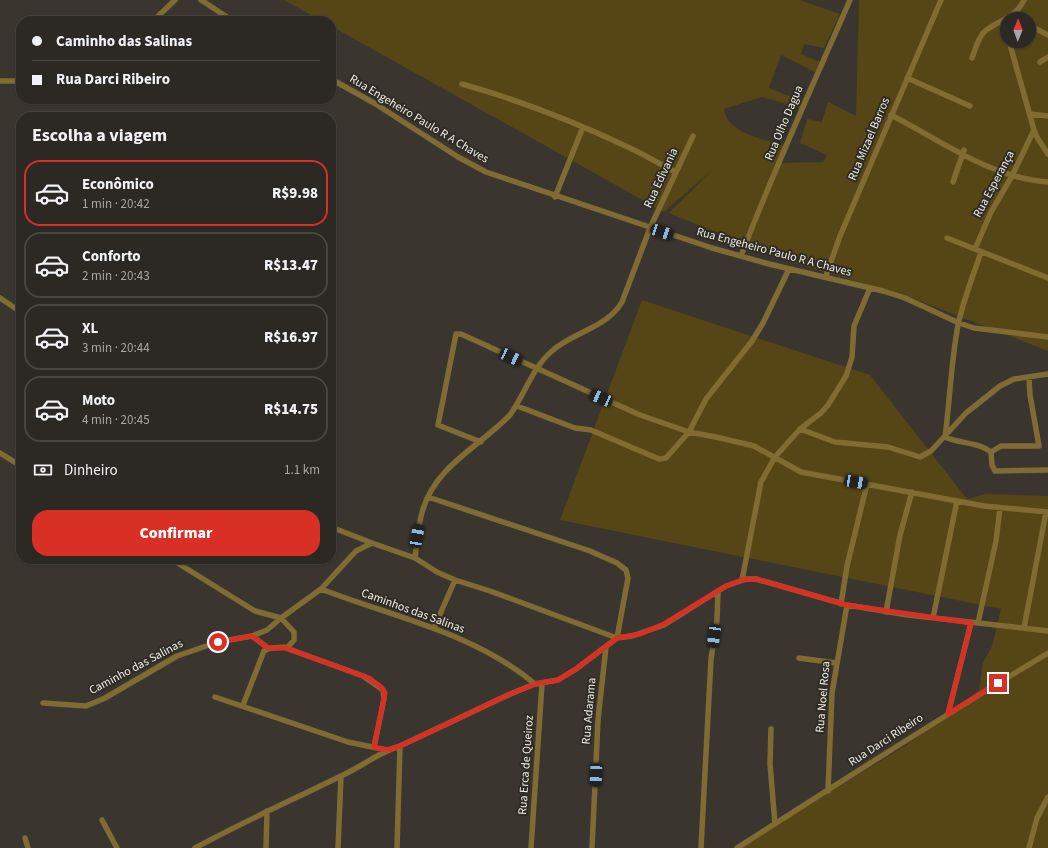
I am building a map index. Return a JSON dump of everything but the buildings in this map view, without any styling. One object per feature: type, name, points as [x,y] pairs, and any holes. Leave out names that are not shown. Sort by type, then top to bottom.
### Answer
[{"type":"street","points":[[158,16],[175,0]]},
{"type":"street","points":[[201,0],[225,16]]},
{"type":"street","name":"Rua Olho Dagua","points":[[741,256],[756,216],[813,82],[850,0]]},
{"type":"street","name":"Rua Mizael Barros","points":[[826,276],[840,236],[874,160],[891,115],[941,0]]},
{"type":"street","points":[[1014,12],[1024,0]]},
{"type":"street","points":[[972,58],[980,37],[984,32],[1000,24]]},
{"type":"street","points":[[1036,29],[1048,35]]},
{"type":"street","points":[[1011,48],[1034,130],[1048,154]]},
{"type":"street","points":[[1040,62],[1048,57]]},
{"type":"street","points":[[907,78],[970,106]]},
{"type":"street","points":[[0,81],[16,81]]},
{"type":"street","name":"Rua Engeheiro Paulo R A Chaves","points":[[336,82],[472,165],[555,196],[650,228],[741,256],[789,269],[826,276],[905,298],[959,323],[990,331],[1048,337]]},
{"type":"street","points":[[462,84],[508,98],[583,127],[631,148],[675,172]]},
{"type":"street","points":[[1030,114],[1048,116]]},
{"type":"street","points":[[891,115],[963,153],[1012,176],[1048,182]]},
{"type":"street","points":[[555,196],[583,127]]},
{"type":"street","name":"Rua Esperança","points":[[975,249],[991,212],[1012,176],[1034,130]]},
{"type":"street","name":"Rua Edivania","points":[[415,558],[423,509],[428,497],[445,471],[499,427],[517,406],[535,368],[551,351],[564,342],[606,320],[617,311],[622,302],[650,228],[693,136]]},
{"type":"street","points":[[953,182],[963,153]]},
{"type":"street","points":[[947,238],[1048,278]]},
{"type":"street","points":[[945,437],[952,383],[951,373],[959,323],[981,252]]},
{"type":"street","points":[[517,406],[575,428],[591,430],[659,459],[666,458],[689,432],[706,399],[742,354],[759,329],[789,269]]},
{"type":"street","points":[[742,580],[751,538],[757,494],[761,482],[775,457],[800,429],[821,413],[846,376],[852,358],[854,326],[870,288]]},
{"type":"street","points":[[0,298],[16,309]]},
{"type":"street","points":[[481,442],[438,425],[456,334],[461,334],[640,415],[689,432],[754,446],[801,472],[1000,508],[1047,512],[1024,628]]},
{"type":"street","points":[[800,429],[835,442],[888,447],[920,457],[931,451],[966,412],[1000,386],[1014,379],[1048,374]]},
{"type":"street","points":[[991,452],[1001,446],[1039,446],[1030,395],[1029,378]]},
{"type":"street","points":[[945,437],[961,443],[984,446],[991,452],[992,465],[995,471],[1033,472],[1048,470]]},
{"type":"street","points":[[0,453],[16,463]]},
{"type":"street","name":"Rua Noel Rosa","points":[[828,792],[832,693],[844,604],[847,566],[867,484]]},
{"type":"street","points":[[886,612],[900,535],[912,492]]},
{"type":"street","points":[[199,847],[267,811],[341,776],[387,750],[400,746],[502,697],[535,684],[542,684],[567,675],[617,638],[627,593],[628,578],[626,570],[617,563],[590,551],[428,497]]},
{"type":"street","points":[[933,618],[957,501]]},
{"type":"street","points":[[978,623],[996,541],[1000,508]]},
{"type":"street","points":[[336,529],[415,558],[437,572],[455,580],[490,591],[617,638],[632,636],[664,624],[726,586],[742,580],[756,579],[844,604],[886,612],[1048,631]]},
{"type":"street","name":"Caminho das Salinas","points":[[43,703],[86,706],[105,698],[177,656],[218,642],[252,636],[267,630],[321,589],[350,556],[363,546],[372,543]]},
{"type":"street","points":[[179,564],[255,611],[281,618],[294,632],[294,640],[286,648]]},
{"type":"street","points":[[434,628],[455,580]]},
{"type":"street","name":"Caminhos das Salinas","points":[[321,589],[365,606],[434,628],[495,656],[522,673],[535,684]]},
{"type":"street","points":[[702,848],[711,659],[718,615],[718,592]]},
{"type":"street","points":[[948,714],[971,623]]},
{"type":"street","points":[[252,636],[268,648],[286,648],[363,676],[384,690],[384,699],[374,747]]},
{"type":"street","name":"Rua Adarama","points":[[592,848],[598,726],[606,647]]},
{"type":"street","points":[[243,705],[264,651],[268,648]]},
{"type":"street","name":"Rua Darci Ribeiro","points":[[737,848],[828,792],[948,714],[1048,653]]},
{"type":"street","points":[[799,658],[836,663]]},
{"type":"street","name":"Rua Erca de Queiroz","points":[[531,848],[542,684]]},
{"type":"street","points":[[215,697],[243,705],[348,742],[387,750]]},
{"type":"street","points":[[771,729],[770,764],[775,824]]},
{"type":"street","points":[[396,848],[400,746]]},
{"type":"street","points":[[338,848],[341,776]]},
{"type":"street","points":[[1029,848],[1037,818],[1048,797]]},
{"type":"street","points":[[266,848],[267,811]]},
{"type":"street","points":[[102,820],[117,848]]},
{"type":"street","points":[[25,838],[28,848]]},
{"type":"shaded area","points":[[284,0],[800,0],[840,14],[824,48],[804,44],[801,54],[820,62],[815,72],[781,55],[769,88],[803,102],[800,108],[762,97],[724,109],[732,124],[739,130],[758,138],[785,146],[778,163],[823,162],[827,155],[800,143],[807,119],[822,122],[828,102],[856,116],[859,0],[1048,0],[1048,351],[907,296],[786,261],[669,213],[712,170],[664,212],[336,29],[336,16],[313,16]]},
{"type":"shaded area","points":[[642,300],[870,375],[967,499],[986,494],[1048,496],[1048,848],[739,848],[908,744],[979,690],[983,663],[992,646],[1001,609],[560,520]]},
{"type":"route","points":[[218,642],[252,636],[268,648],[286,648],[369,678],[381,687],[385,693],[374,747],[387,750],[400,746],[490,702],[535,684],[558,680],[576,669],[617,638],[640,634],[664,624],[726,586],[736,581],[746,579],[756,579],[847,605],[971,623],[948,714],[998,683]]}]
